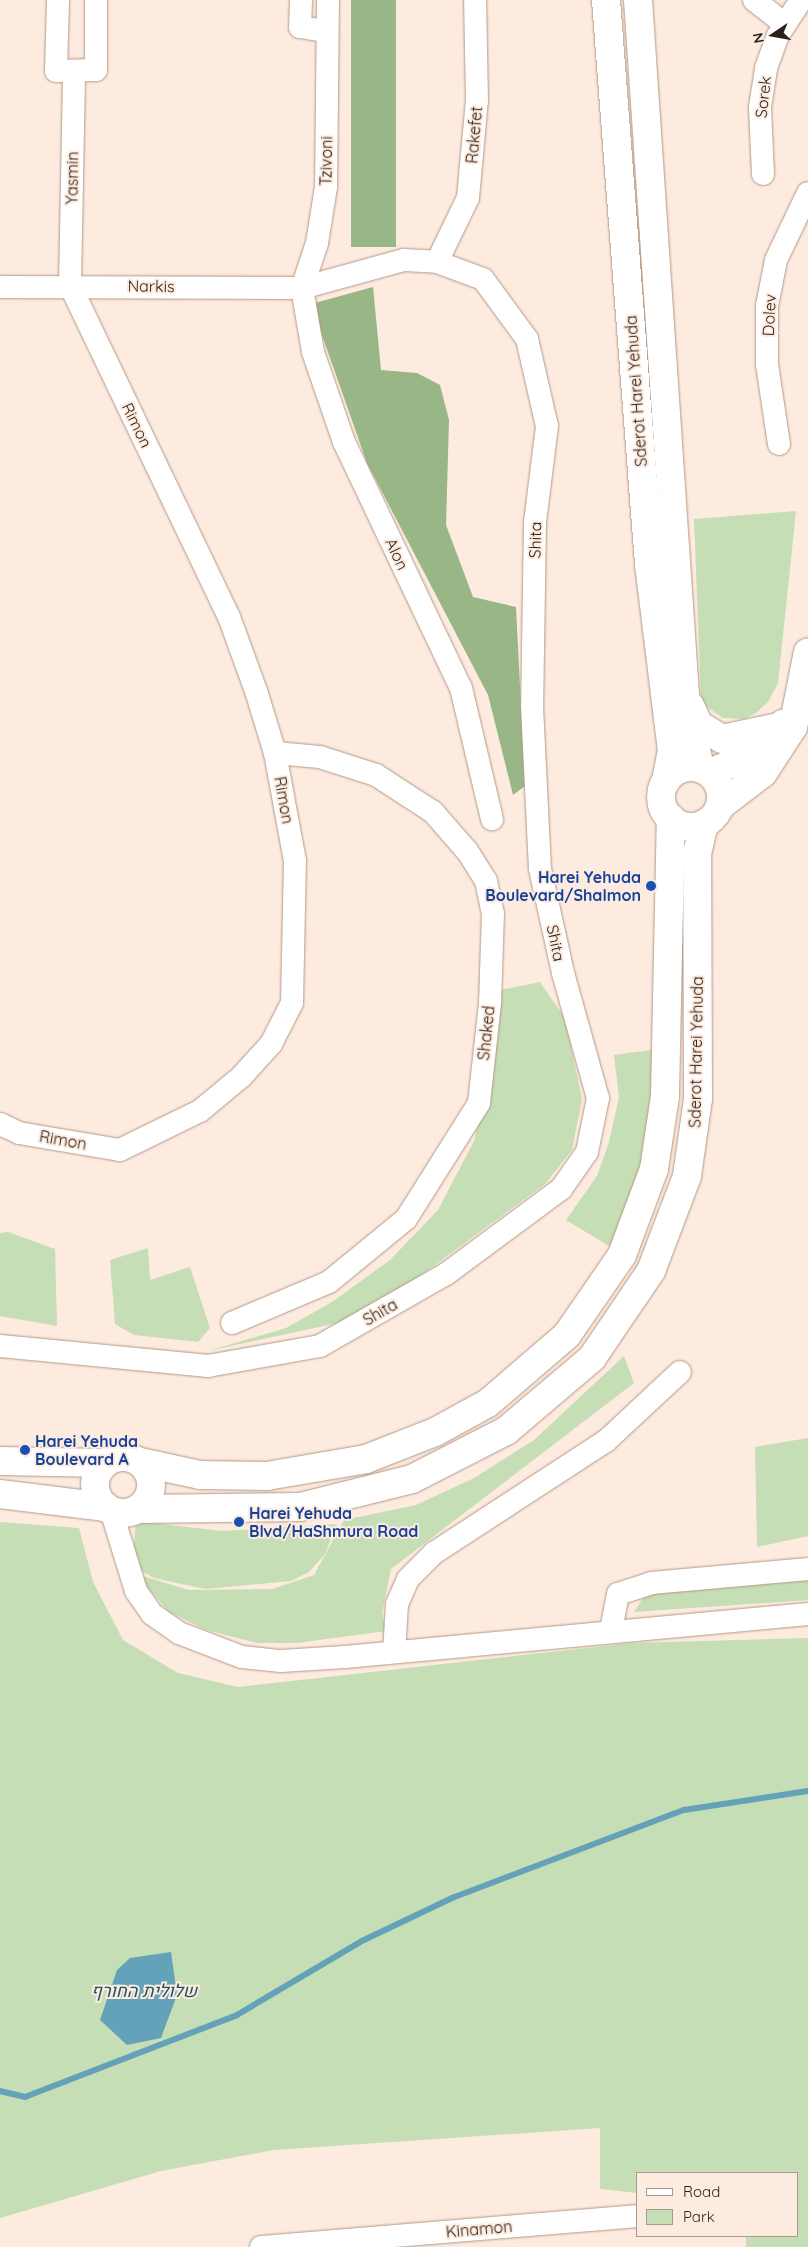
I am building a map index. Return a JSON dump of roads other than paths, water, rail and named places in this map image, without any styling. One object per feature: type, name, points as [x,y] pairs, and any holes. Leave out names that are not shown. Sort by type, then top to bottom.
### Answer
[{"type":"street","points":[[58,0],[56,71],[96,70],[96,0]]},
{"type":"street","points":[[301,0],[300,27],[326,31]]},
{"type":"street","name":"Tzivoni","points":[[302,288],[317,243],[326,187],[326,31],[328,0]]},
{"type":"street","name":"Rakefet","points":[[437,262],[468,198],[477,100],[474,0]]},
{"type":"street","name":"Sderot Harei Yehuda","points":[[140,1462],[200,1475],[267,1476],[366,1459],[435,1432],[488,1403],[567,1336],[622,1255],[654,1169],[664,1096],[671,818],[662,800],[672,750],[648,554],[606,0]]},
{"type":"street","name":"Sderot Harei Yehuda","points":[[0,1494],[122,1509],[300,1507],[403,1482],[506,1431],[592,1358],[651,1271],[687,1176],[698,1099],[697,854],[720,788],[705,771],[685,695],[638,0]]},
{"type":"street","points":[[754,0],[785,24]]},
{"type":"street","name":"Sorek","points":[[763,174],[762,97],[766,68],[785,24],[802,0]]},
{"type":"street","name":"Yasmin","points":[[70,285],[74,70]]},
{"type":"street","name":"Dolev","points":[[779,444],[767,364],[767,306],[776,260],[808,193]]},
{"type":"street","name":"Shita","points":[[0,1346],[208,1366],[320,1346],[446,1274],[561,1189],[587,1152],[598,1098],[562,973],[540,869],[532,706],[534,522],[547,426],[527,339],[483,278],[437,262],[404,260],[302,288]]},
{"type":"street","name":"Narkis","points":[[0,287],[70,285],[302,288]]},
{"type":"street","name":"Rimon","points":[[0,1124],[19,1133],[120,1150],[200,1111],[271,1044],[292,1003],[296,936],[295,861],[275,753],[229,617],[70,285]]},
{"type":"street","name":"Alon","points":[[302,288],[313,352],[344,442],[461,688],[492,819]]},
{"type":"street","points":[[671,818],[687,826],[712,815],[763,773],[793,727],[805,678],[808,652]]},
{"type":"street","points":[[666,781],[681,768],[705,771],[744,758],[782,725],[805,678]]},
{"type":"street","points":[[685,695],[699,725],[722,739],[782,725]]},
{"type":"street","name":"Shaked","points":[[232,1323],[329,1282],[406,1219],[479,1103],[490,1004],[493,914],[486,880],[461,844],[433,812],[376,775],[320,757],[275,753]]},
{"type":"street","points":[[394,1652],[397,1604],[408,1579],[434,1553],[606,1441],[680,1372]]},
{"type":"street","points":[[0,1461],[105,1463],[122,1456],[140,1462],[151,1486],[122,1509]]},
{"type":"street","points":[[105,1463],[94,1485],[122,1509],[125,1554],[136,1591],[152,1614],[210,1647],[281,1661],[394,1652],[611,1630],[808,1614]]},
{"type":"street","points":[[611,1630],[618,1594],[651,1583],[808,1569]]},
{"type":"street","name":"Kinamon","points":[[260,2247],[636,2216]]},
{"type":"water","name":"שלולית החורף","points":[[171,1952],[177,1995],[161,2038],[127,2045],[100,2020],[117,1970],[130,1958]]},
{"type":"waterway","points":[[0,2091],[25,2097],[237,2015],[362,1941],[452,1898],[684,1810],[808,1791]]},
{"type":"place","name":"Harei Yehuda Boulevard/Shalmon","points":[[651,886]]},
{"type":"place","name":"Harei Yehuda Boulevard A","points":[[25,1450]]},
{"type":"place","name":"Harei Yehuda Blvd/HaShmura Road","points":[[239,1522]]}]
